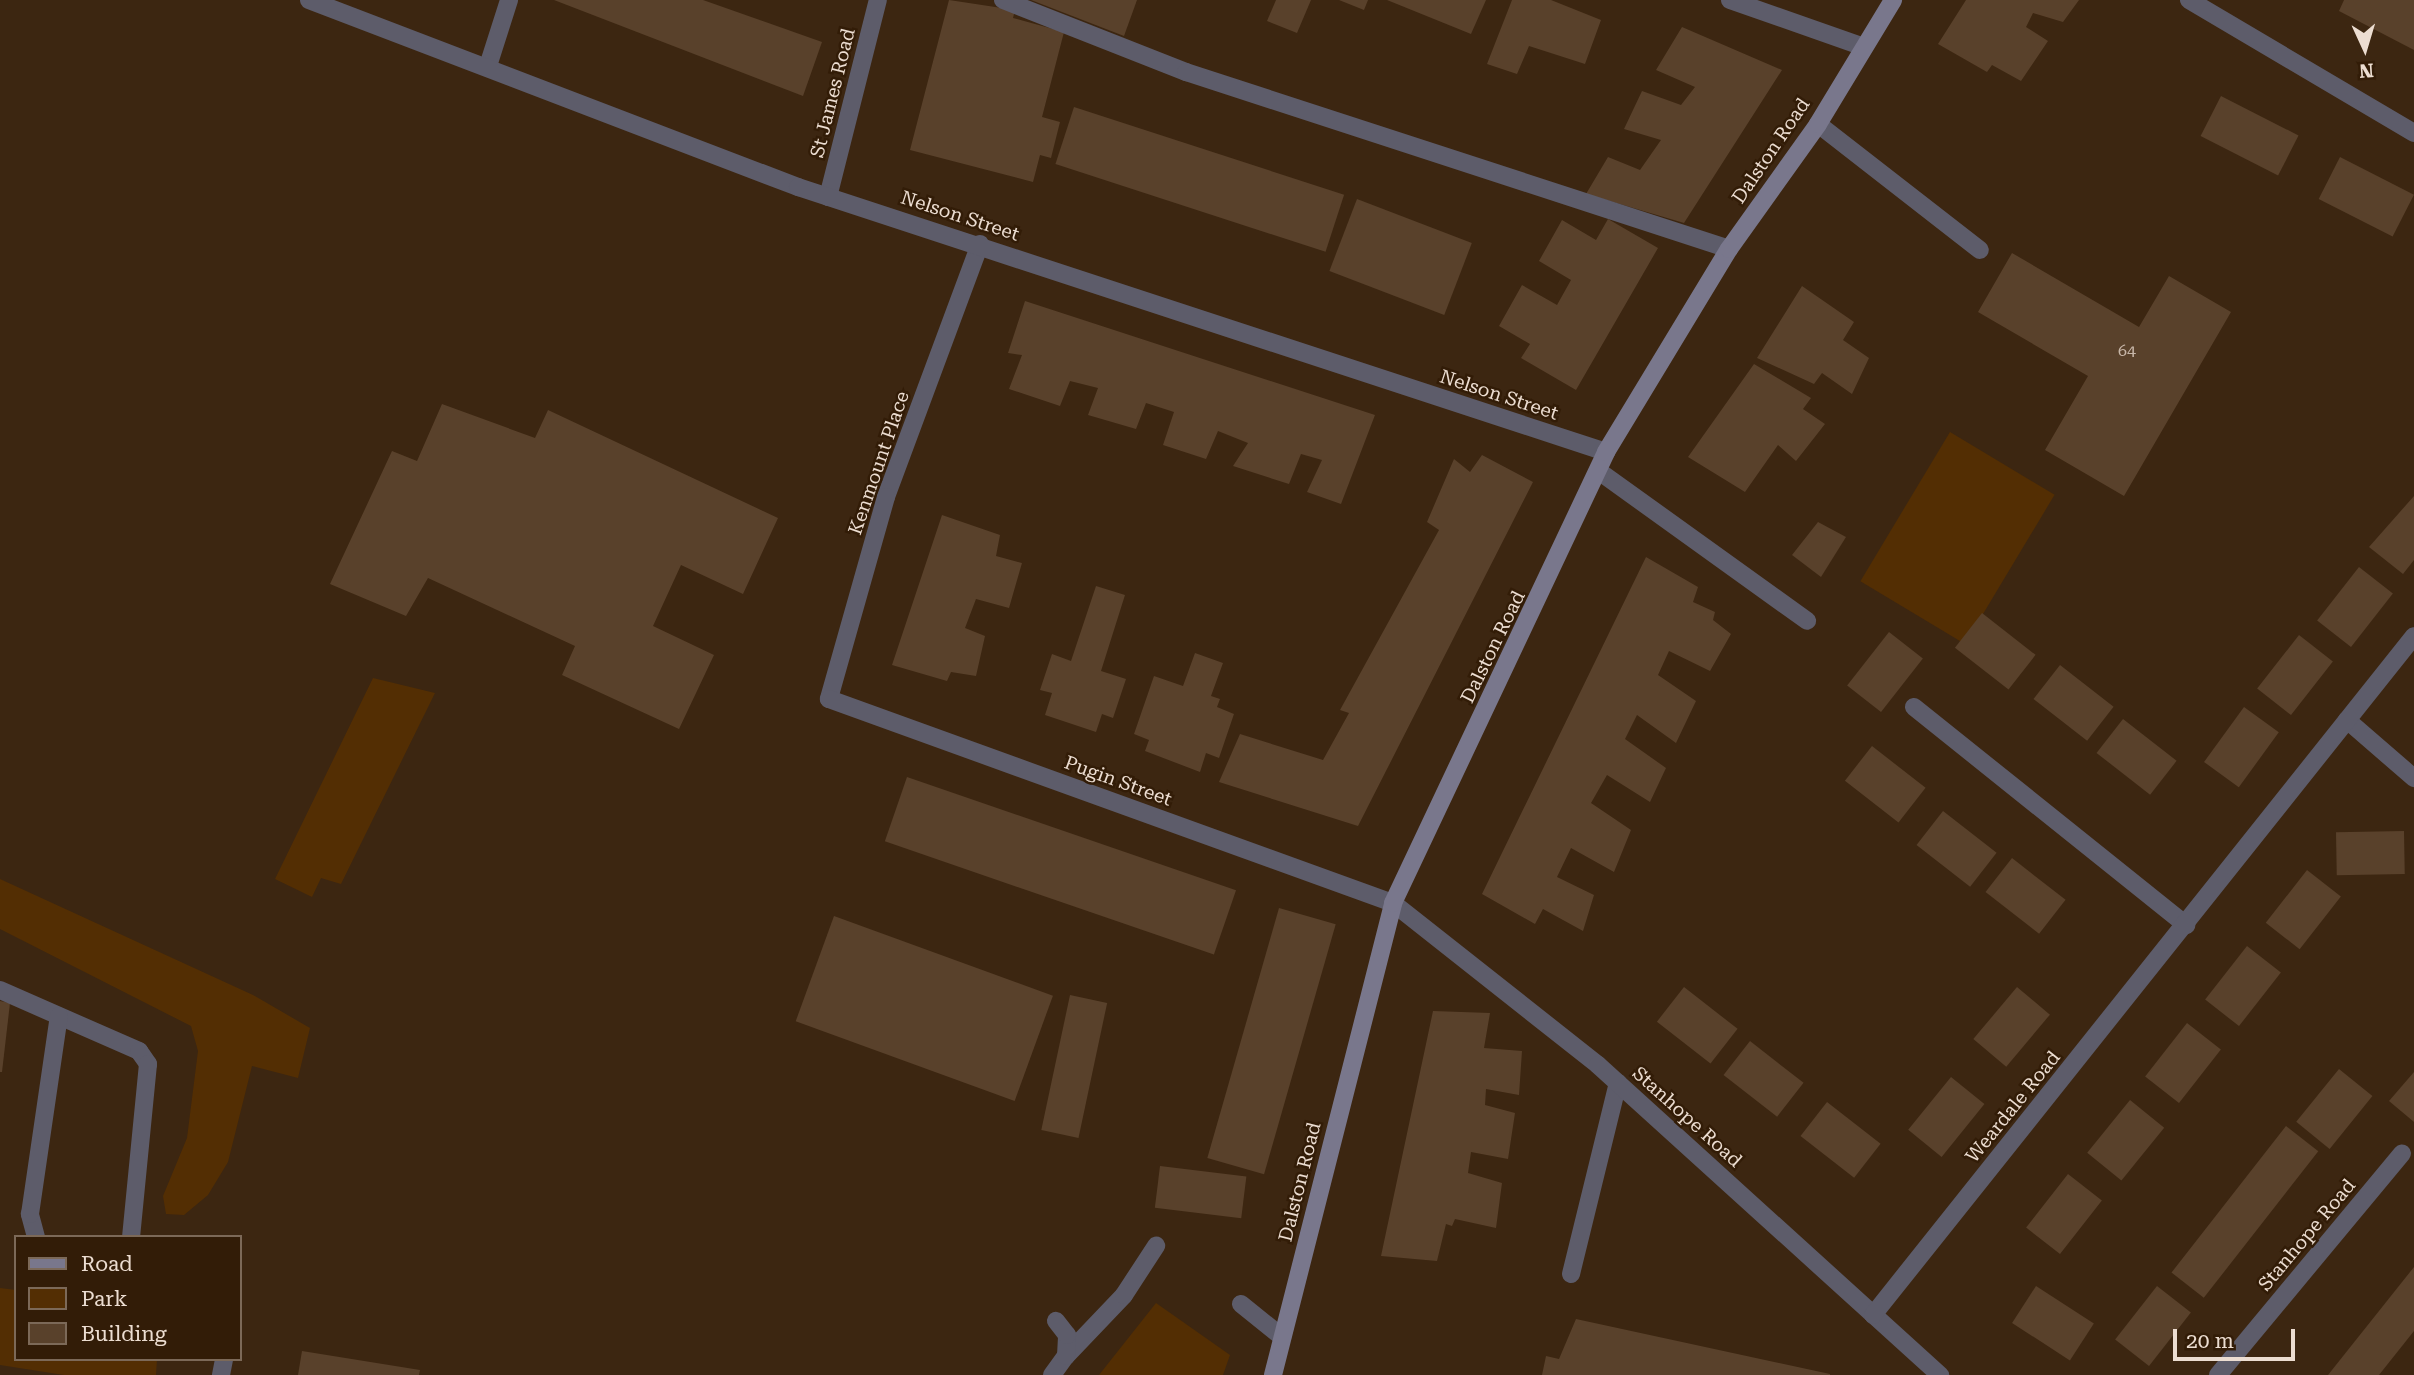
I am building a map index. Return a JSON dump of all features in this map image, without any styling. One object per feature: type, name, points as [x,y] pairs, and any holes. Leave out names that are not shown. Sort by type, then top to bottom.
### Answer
[{"type":"main road","name":"Dalston Road","points":[[1272,1375],[1394,903],[1600,472],[1606,452],[1729,249],[1818,124],[1861,46],[1893,0]]},
{"type":"street","name":"Nelson Street","points":[[309,0],[828,197],[980,244],[1606,452]]},
{"type":"street","points":[[488,66],[509,0]]},
{"type":"street","name":"St James Road","points":[[828,197],[878,0]]},
{"type":"street","points":[[1003,0],[1186,72],[1729,249]]},
{"type":"street","points":[[1730,0],[1861,46]]},
{"type":"street","points":[[2189,0],[2414,133]]},
{"type":"street","points":[[1818,124],[1980,250]]},
{"type":"street","name":"Kenmount Place","points":[[829,699],[886,497],[980,244]]},
{"type":"street","points":[[1600,472],[1807,621]]},
{"type":"street","name":"Weardale Road","points":[[1873,1315],[2414,636]]},
{"type":"street","name":"Pugin Street","points":[[829,699],[1394,903]]},
{"type":"street","points":[[1914,707],[2186,925]]},
{"type":"street","points":[[2347,720],[2414,778]]},
{"type":"street","name":"Stanhope Road","points":[[1394,903],[1619,1083],[1940,1375]]},
{"type":"street","points":[[0,989],[138,1051],[148,1064],[131,1235]]},
{"type":"street","points":[[35,1235],[30,1214],[59,1016]]},
{"type":"street","points":[[1571,1274],[1619,1083]]},
{"type":"street","name":"Stanhope Road","points":[[2218,1375],[2402,1153]]},
{"type":"street","points":[[1052,1375],[1066,1356],[1124,1295],[1156,1246]]},
{"type":"street","points":[[1241,1304],[1282,1336]]},
{"type":"street","points":[[1056,1321],[1067,1335],[1066,1356]]},
{"type":"green space","points":[[1950,432],[2055,495],[1965,644],[1860,581]]},
{"type":"green space","points":[[373,678],[435,693],[341,884],[321,878],[312,897],[275,879]]},
{"type":"green space","points":[[0,879],[253,995],[310,1028],[298,1078],[252,1066],[228,1162],[208,1195],[184,1215],[166,1214],[163,1196],[187,1138],[198,1051],[191,1026],[0,929]]},
{"type":"green space","points":[[0,1288],[14,1290],[14,1361],[157,1361],[156,1375],[64,1375],[0,1365]]},
{"type":"green space","points":[[1156,1303],[1230,1355],[1223,1375],[1099,1375]]},
{"type":"building","points":[[554,0],[703,0],[822,42],[803,96]]},
{"type":"building","points":[[949,0],[1015,10],[1013,18],[1064,32],[1042,117],[1060,122],[1051,158],[1040,155],[1033,182],[910,150]]},
{"type":"building","points":[[1031,0],[1137,0],[1124,36]]},
{"type":"building","points":[[1276,0],[1311,0],[1297,33],[1267,21]]},
{"type":"building","points":[[1339,0],[1368,0],[1364,10]]},
{"type":"building","points":[[1387,0],[1486,0],[1471,34]]},
{"type":"building","points":[[1512,0],[1551,0],[1601,20],[1585,64],[1529,46],[1517,74],[1487,64]]},
{"type":"building","points":[[1966,0],[2079,0],[2063,22],[2033,13],[2026,27],[2048,41],[2021,81],[1992,65],[1987,72],[1938,44]]},
{"type":"building","points":[[2344,0],[2414,0],[2414,50],[2339,11]]},
{"type":"building","points":[[1682,27],[1782,70],[1684,223],[1586,194],[1608,157],[1640,170],[1661,140],[1624,129],[1642,91],[1681,105],[1695,87],[1656,70]]},
{"type":"building","points":[[2221,96],[2299,135],[2278,176],[2201,136]]},
{"type":"building","points":[[1074,107],[1344,195],[1326,252],[1055,164]]},
{"type":"building","points":[[2340,157],[2414,195],[2393,237],[2319,199]]},
{"type":"building","points":[[1357,199],[1472,243],[1444,315],[1329,271]]},
{"type":"building","points":[[1608,219],[1658,248],[1576,390],[1521,358],[1530,344],[1499,326],[1522,285],[1557,305],[1571,280],[1539,261],[1562,220],[1596,240]]},
{"type":"building","points":[[2012,253],[2139,327],[2169,276],[2231,312],[2124,496],[2045,450],[2088,376],[1978,312]]},
{"type":"building","points":[[1802,286],[1854,322],[1843,340],[1869,358],[1852,394],[1822,373],[1814,384],[1757,358]]},
{"type":"building","points":[[1025,301],[1375,415],[1341,504],[1307,492],[1322,460],[1301,454],[1289,484],[1233,466],[1248,443],[1218,431],[1206,459],[1163,445],[1174,412],[1146,403],[1136,429],[1088,415],[1098,388],[1070,381],[1060,406],[1009,389],[1022,355],[1008,353]]},
{"type":"building","points":[[1754,364],[1811,398],[1803,409],[1825,424],[1796,461],[1778,445],[1745,492],[1688,457]]},
{"type":"building","points":[[442,404],[535,438],[548,410],[778,518],[743,594],[681,565],[653,626],[714,655],[679,729],[562,675],[575,646],[428,578],[406,616],[330,584],[392,451],[417,461]]},
{"type":"building","points":[[1482,455],[1533,482],[1358,826],[1219,782],[1240,734],[1323,760],[1349,713],[1340,710],[1439,530],[1427,522],[1454,459],[1470,472]]},
{"type":"building","points":[[2414,496],[2414,560],[2403,574],[2369,547]]},
{"type":"building","points":[[942,515],[1000,535],[996,556],[1022,563],[1009,608],[976,599],[965,628],[985,636],[976,676],[951,672],[947,681],[892,665]]},
{"type":"building","points":[[1818,522],[1846,537],[1821,577],[1792,555]]},
{"type":"building","points":[[1646,557],[1698,587],[1693,602],[1715,612],[1713,620],[1731,634],[1710,671],[1669,651],[1658,675],[1696,701],[1676,743],[1637,715],[1625,739],[1666,768],[1650,802],[1607,775],[1591,803],[1631,830],[1614,872],[1571,848],[1557,877],[1594,895],[1583,931],[1543,909],[1535,924],[1482,894]]},
{"type":"building","points":[[2359,567],[2393,593],[2351,647],[2317,621]]},
{"type":"building","points":[[1096,586],[1125,595],[1101,671],[1126,679],[1113,718],[1102,714],[1096,732],[1045,715],[1052,693],[1040,690],[1052,654],[1071,661]]},
{"type":"building","points":[[1982,613],[2036,655],[2008,690],[1955,648]]},
{"type":"building","points":[[1889,632],[1923,658],[1881,712],[1847,686]]},
{"type":"building","points":[[2299,635],[2333,661],[2291,715],[2257,689]]},
{"type":"building","points":[[1195,653],[1223,663],[1211,696],[1220,699],[1217,707],[1234,714],[1219,758],[1206,753],[1200,772],[1145,751],[1149,740],[1134,734],[1154,676],[1183,686]]},
{"type":"building","points":[[2060,665],[2114,707],[2087,741],[2034,699]]},
{"type":"building","points":[[2244,707],[2279,732],[2239,787],[2204,762]]},
{"type":"building","points":[[2123,719],[2177,761],[2150,795],[2097,753]]},
{"type":"building","points":[[1872,746],[1926,788],[1898,823],[1845,781]]},
{"type":"building","points":[[907,777],[1236,890],[1214,955],[885,841]]},
{"type":"building","points":[[1943,811],[1997,853],[1970,887],[1917,845]]},
{"type":"building","points":[[2404,831],[2405,874],[2337,875],[2336,832]]},
{"type":"building","points":[[2012,858],[2066,900],[2039,934],[1986,892]]},
{"type":"building","points":[[2307,870],[2341,896],[2300,949],[2266,923]]},
{"type":"building","points":[[1279,908],[1336,924],[1264,1174],[1207,1158]]},
{"type":"building","points":[[834,916],[1053,996],[1015,1101],[796,1021]]},
{"type":"building","points":[[2247,946],[2281,972],[2239,1026],[2205,1000]]},
{"type":"building","points":[[1684,987],[1738,1029],[1710,1064],[1657,1022]]},
{"type":"building","points":[[2017,987],[2050,1015],[2006,1067],[1973,1039]]},
{"type":"building","points":[[1070,995],[1107,1003],[1078,1138],[1041,1130]]},
{"type":"building","points":[[0,1001],[10,1003],[2,1072],[0,1072]]},
{"type":"building","points":[[1433,1011],[1490,1013],[1484,1048],[1522,1051],[1519,1095],[1486,1089],[1485,1105],[1515,1113],[1508,1159],[1471,1152],[1468,1173],[1502,1183],[1496,1228],[1455,1219],[1452,1226],[1446,1224],[1437,1261],[1381,1256]]},
{"type":"building","points":[[2187,1023],[2221,1049],[2179,1103],[2145,1077]]},
{"type":"building","points":[[1750,1041],[1804,1083],[1777,1117],[1724,1075]]},
{"type":"building","points":[[2339,1069],[2372,1096],[2330,1149],[2296,1122]]},
{"type":"building","points":[[2414,1072],[2414,1122],[2389,1101]]},
{"type":"building","points":[[1951,1077],[1984,1104],[1942,1157],[1908,1130]]},
{"type":"building","points":[[2130,1100],[2164,1128],[2121,1181],[2087,1153]]},
{"type":"building","points":[[1827,1102],[1881,1144],[1854,1178],[1801,1136]]},
{"type":"building","points":[[2286,1126],[2318,1151],[2204,1298],[2171,1273]]},
{"type":"building","points":[[1160,1166],[1246,1177],[1241,1218],[1155,1208]]},
{"type":"building","points":[[2068,1174],[2102,1200],[2060,1254],[2026,1228]]},
{"type":"building","points":[[2414,1267],[2414,1331],[2379,1375],[2328,1375]]},
{"type":"building","points":[[2036,1286],[2094,1324],[2070,1360],[2012,1323]]},
{"type":"building","points":[[2157,1286],[2191,1312],[2149,1366],[2115,1340]]},
{"type":"building","points":[[1576,1319],[1830,1375],[1542,1375],[1546,1356],[1559,1359]]},
{"type":"building","points":[[302,1351],[420,1370],[419,1375],[298,1375]]}]
